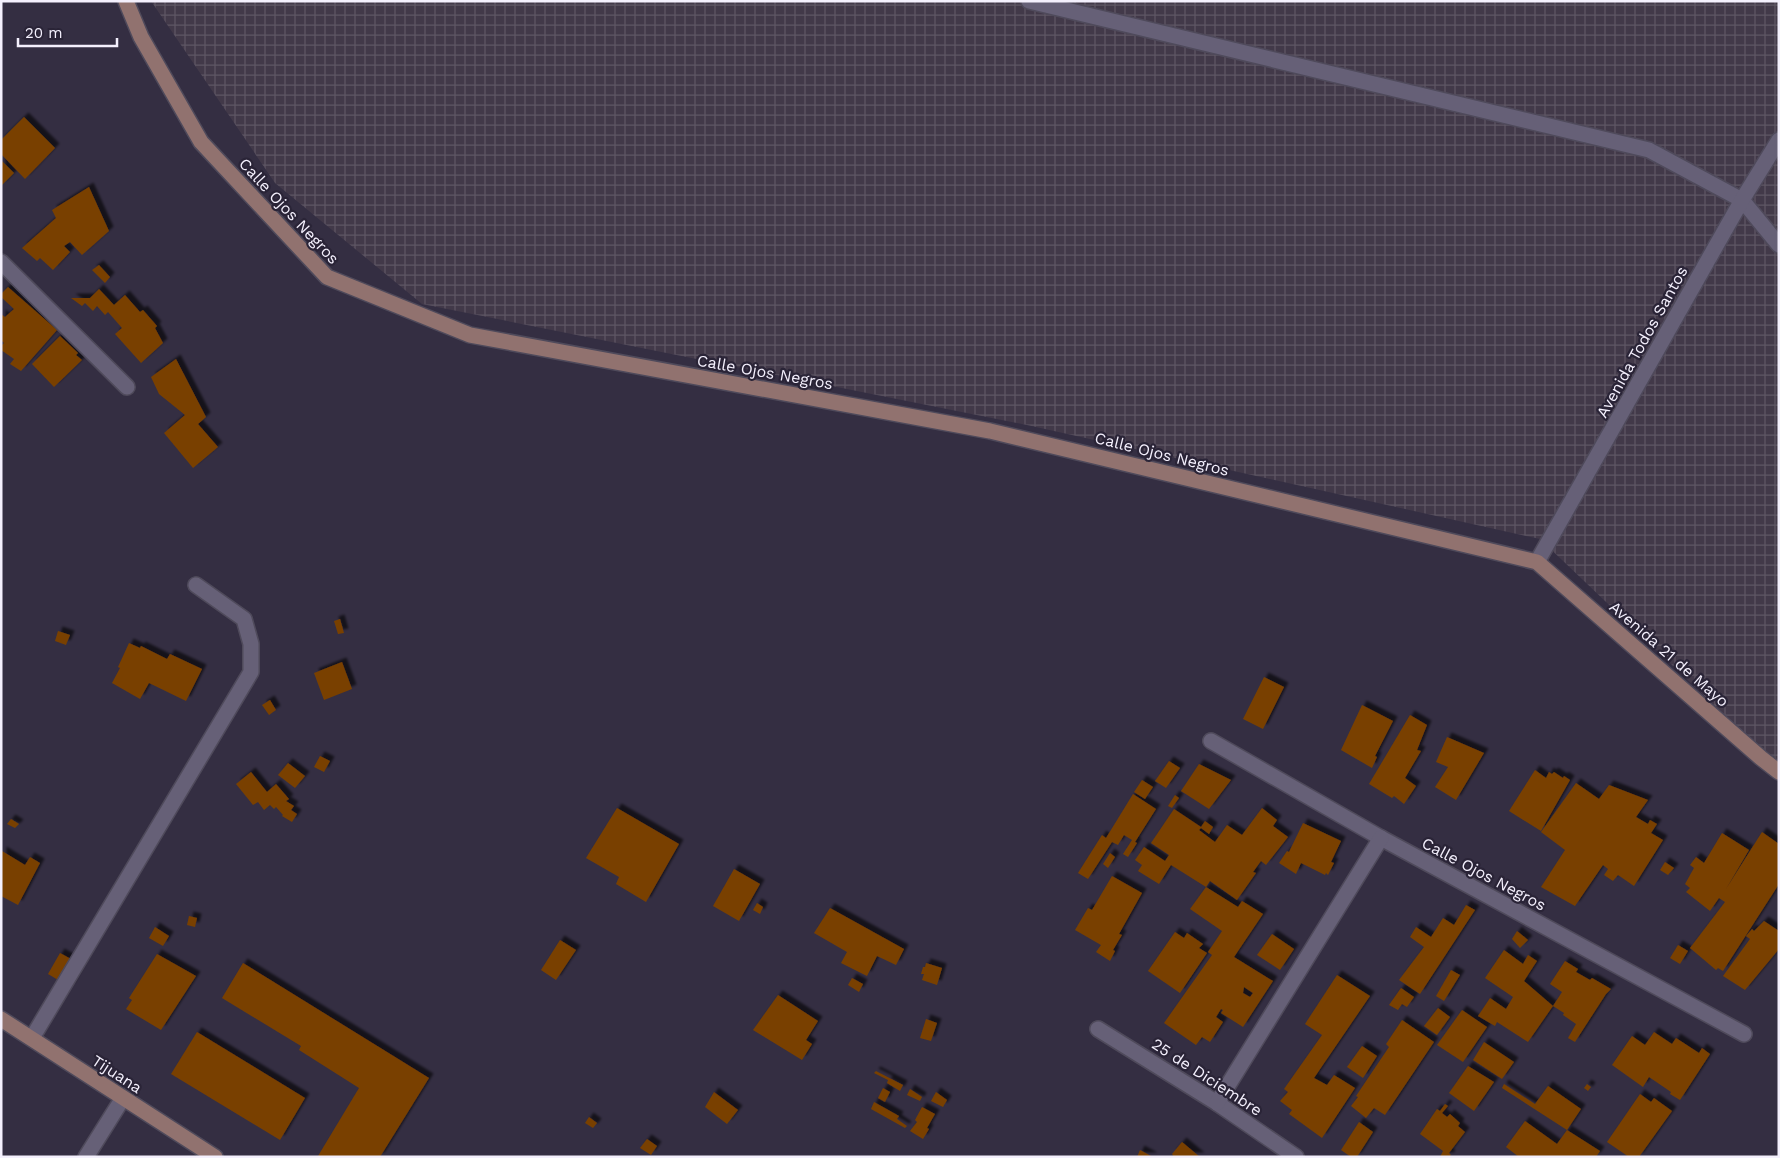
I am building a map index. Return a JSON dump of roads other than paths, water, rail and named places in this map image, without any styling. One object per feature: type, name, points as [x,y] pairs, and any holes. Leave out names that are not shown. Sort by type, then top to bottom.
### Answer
[{"type":"street","name":"Calle Ojos Negros","points":[[126,1],[141,37],[201,142],[327,278],[470,336],[990,431],[1537,562]]},
{"type":"street","points":[[1030,1],[1649,150],[1742,200],[1779,245]]},
{"type":"street","name":"Avenida Todos Santos","points":[[1537,562],[1742,200],[1779,140]]},
{"type":"street","points":[[1,262],[127,387]]},
{"type":"street","name":"Avenida 21 de Mayo","points":[[1537,562],[1779,772]]},
{"type":"street","points":[[32,1038],[251,672],[251,644],[244,619],[196,585]]},
{"type":"street","name":"Calle Ojos Negros","points":[[1211,741],[1380,838],[1744,1034]]},
{"type":"street","points":[[1218,1103],[1380,838]]},
{"type":"street","name":"Tijuana","points":[[1,1019],[214,1157]]},
{"type":"street","name":"25 de Diciembre","points":[[1098,1029],[1218,1103],[1296,1157]]},
{"type":"street","points":[[86,1157],[123,1098]]}]
